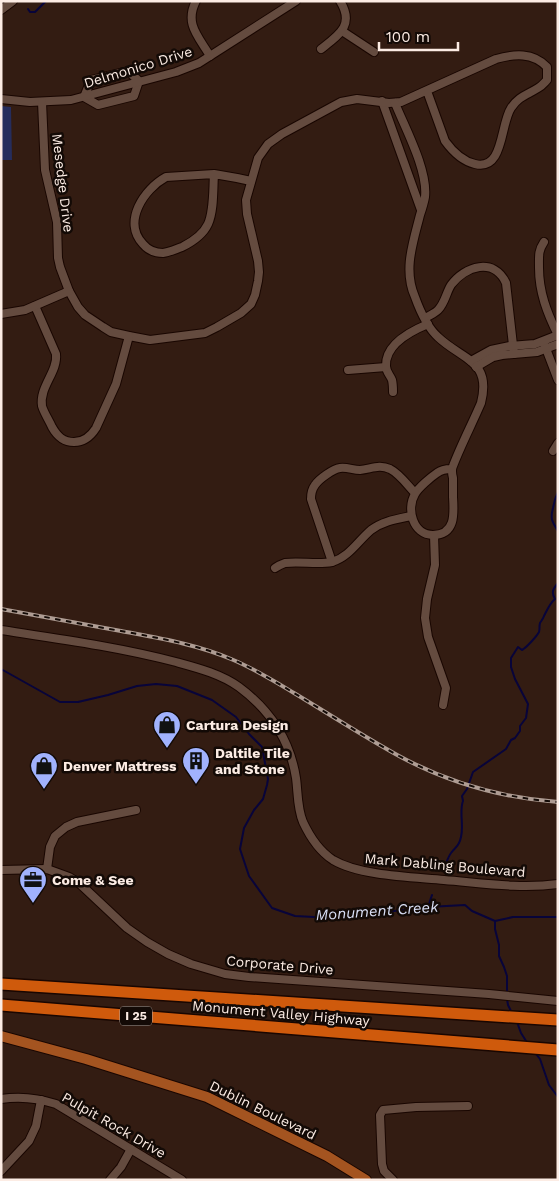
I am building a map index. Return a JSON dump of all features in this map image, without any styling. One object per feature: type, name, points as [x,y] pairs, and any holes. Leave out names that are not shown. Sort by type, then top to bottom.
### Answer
[{"type":"highway","points":[[1,977],[74,984],[99,991]]},
{"type":"highway","name":"Monument Valley Highway","points":[[1,984],[552,1019]]},
{"type":"highway","name":"Monument Valley Highway","points":[[1,1005],[558,1050]]},
{"type":"main road","name":"Dublin Boulevard","points":[[1,1036],[86,1059],[207,1097],[327,1156],[366,1180]]},
{"type":"street","points":[[1,10],[13,1]]},
{"type":"street","points":[[196,1],[190,14],[191,21],[210,56]]},
{"type":"street","name":"Delmonico Drive","points":[[1,99],[42,102],[71,100],[184,69],[199,63],[296,1]]},
{"type":"street","points":[[321,49],[342,31],[345,24],[345,13],[340,1]]},
{"type":"street","points":[[342,31],[374,52]]},
{"type":"street","name":"Mesedge Drive","points":[[42,102],[46,170],[57,222],[58,258],[69,291],[78,307],[94,322],[111,332],[150,340],[204,333],[241,313],[251,304],[257,288],[259,272],[246,200],[258,158],[274,139],[341,102],[357,99],[394,103],[409,99],[427,90],[496,59],[521,55],[531,57],[547,67],[547,80],[538,88],[521,97],[509,110],[496,155],[490,163],[484,165],[469,162],[449,147],[445,141],[427,90]]},
{"type":"street","points":[[128,70],[139,81],[134,96],[98,106],[84,97],[91,80],[128,70]]},
{"type":"street","points":[[382,101],[421,210]]},
{"type":"street","points":[[394,103],[420,164],[425,183],[425,197],[410,254],[411,288],[432,331],[474,364],[483,380],[484,393],[481,404],[452,469],[454,518],[446,530],[434,535],[424,533],[418,528],[411,516],[411,504],[415,494],[436,473],[452,469]]},
{"type":"street","points":[[214,174],[211,213],[203,233],[188,244],[168,252],[162,253],[148,250],[138,239],[135,230],[136,213],[148,191],[159,181],[166,177],[214,174],[250,181]]},
{"type":"street","points":[[544,242],[539,250],[540,286],[548,313],[558,335],[545,345]]},
{"type":"street","points":[[393,392],[392,380],[386,367],[386,360],[392,348],[438,310],[450,286],[457,279],[469,270],[480,266],[497,272],[506,283],[513,350]]},
{"type":"street","points":[[1,314],[25,310],[69,291]]},
{"type":"street","points":[[35,306],[57,360],[43,392],[42,404],[56,434],[68,441],[82,440],[92,434],[96,428],[116,384],[129,336]]},
{"type":"street","points":[[474,364],[535,344],[558,344]]},
{"type":"street","points":[[545,345],[558,380]]},
{"type":"street","points":[[348,370],[386,367]]},
{"type":"street","points":[[553,451],[558,443]]},
{"type":"street","points":[[332,562],[311,500],[312,492],[318,481],[337,469],[357,470],[384,467],[395,472],[415,494]]},
{"type":"street","points":[[275,568],[284,563],[332,562],[350,552],[364,536],[378,526],[411,516]]},
{"type":"street","points":[[434,535],[435,565],[427,599],[425,618],[428,637],[446,688],[443,705]]},
{"type":"street","name":"Mark Dabling Boulevard","points":[[1,630],[95,644],[140,653],[194,667],[220,676],[238,686],[263,708],[277,725],[286,743],[294,769],[299,808],[308,833],[323,852],[343,865],[373,873],[424,878],[504,885],[538,886],[558,884]]},
{"type":"street","points":[[47,869],[50,847],[55,836],[66,827],[77,822],[136,810]]},
{"type":"street","name":"Corporate Drive","points":[[1,870],[47,869],[69,877],[79,883],[126,928],[147,942],[191,964],[225,974],[249,978],[489,994],[558,1001]]},
{"type":"street","name":"Pulpit Rock Drive","points":[[1,1099],[22,1098],[42,1100],[62,1107],[182,1180]]},
{"type":"street","points":[[1,1171],[29,1141],[36,1126],[42,1100]]},
{"type":"street","points":[[393,1180],[384,1171],[382,1164],[380,1115],[383,1110],[468,1106]]},
{"type":"street","points":[[110,1180],[132,1149]]},
{"type":"shaded area","points":[[1,106],[11,107],[12,160],[1,161]]},
{"type":"waterway","points":[[28,9],[30,12],[35,12],[46,1]]},
{"type":"waterway","points":[[558,492],[552,515],[553,522],[558,531]]},
{"type":"waterway","points":[[444,868],[460,840],[462,832],[462,796],[467,789],[473,772],[506,749],[511,740],[520,731],[520,726],[526,718],[528,704],[515,679],[511,667],[511,658],[518,647],[522,650],[524,649],[538,634],[540,623],[555,599],[553,591],[558,583]]},
{"type":"waterway","name":"Monument Creek","points":[[1,669],[60,702],[78,702],[137,686],[156,684],[177,686],[212,700],[236,717],[262,747],[268,779],[263,799],[244,828],[240,849],[249,876],[272,908],[295,916],[314,917],[465,905],[472,911],[495,921],[513,917],[558,917]]},
{"type":"waterway","points":[[428,907],[432,895]]},
{"type":"waterway","points":[[495,921],[499,956],[507,976],[507,994]]},
{"type":"waterway","points":[[507,999],[512,1013]]},
{"type":"waterway","points":[[517,1022],[528,1044]]},
{"type":"waterway","points":[[536,1054],[540,1059],[549,1085],[558,1097]]},
{"type":"railway","points":[[1,609],[163,639],[191,645],[218,654],[263,675],[399,756],[436,774],[496,793],[558,802]]},
{"type":"place","name":"Cartura Design","points":[[167,749]]},
{"type":"place","name":"Daltile Tile and Stone","points":[[196,785]]},
{"type":"place","name":"Denver Mattress","points":[[44,790]]},
{"type":"place","name":"Come & See","points":[[33,904]]}]
